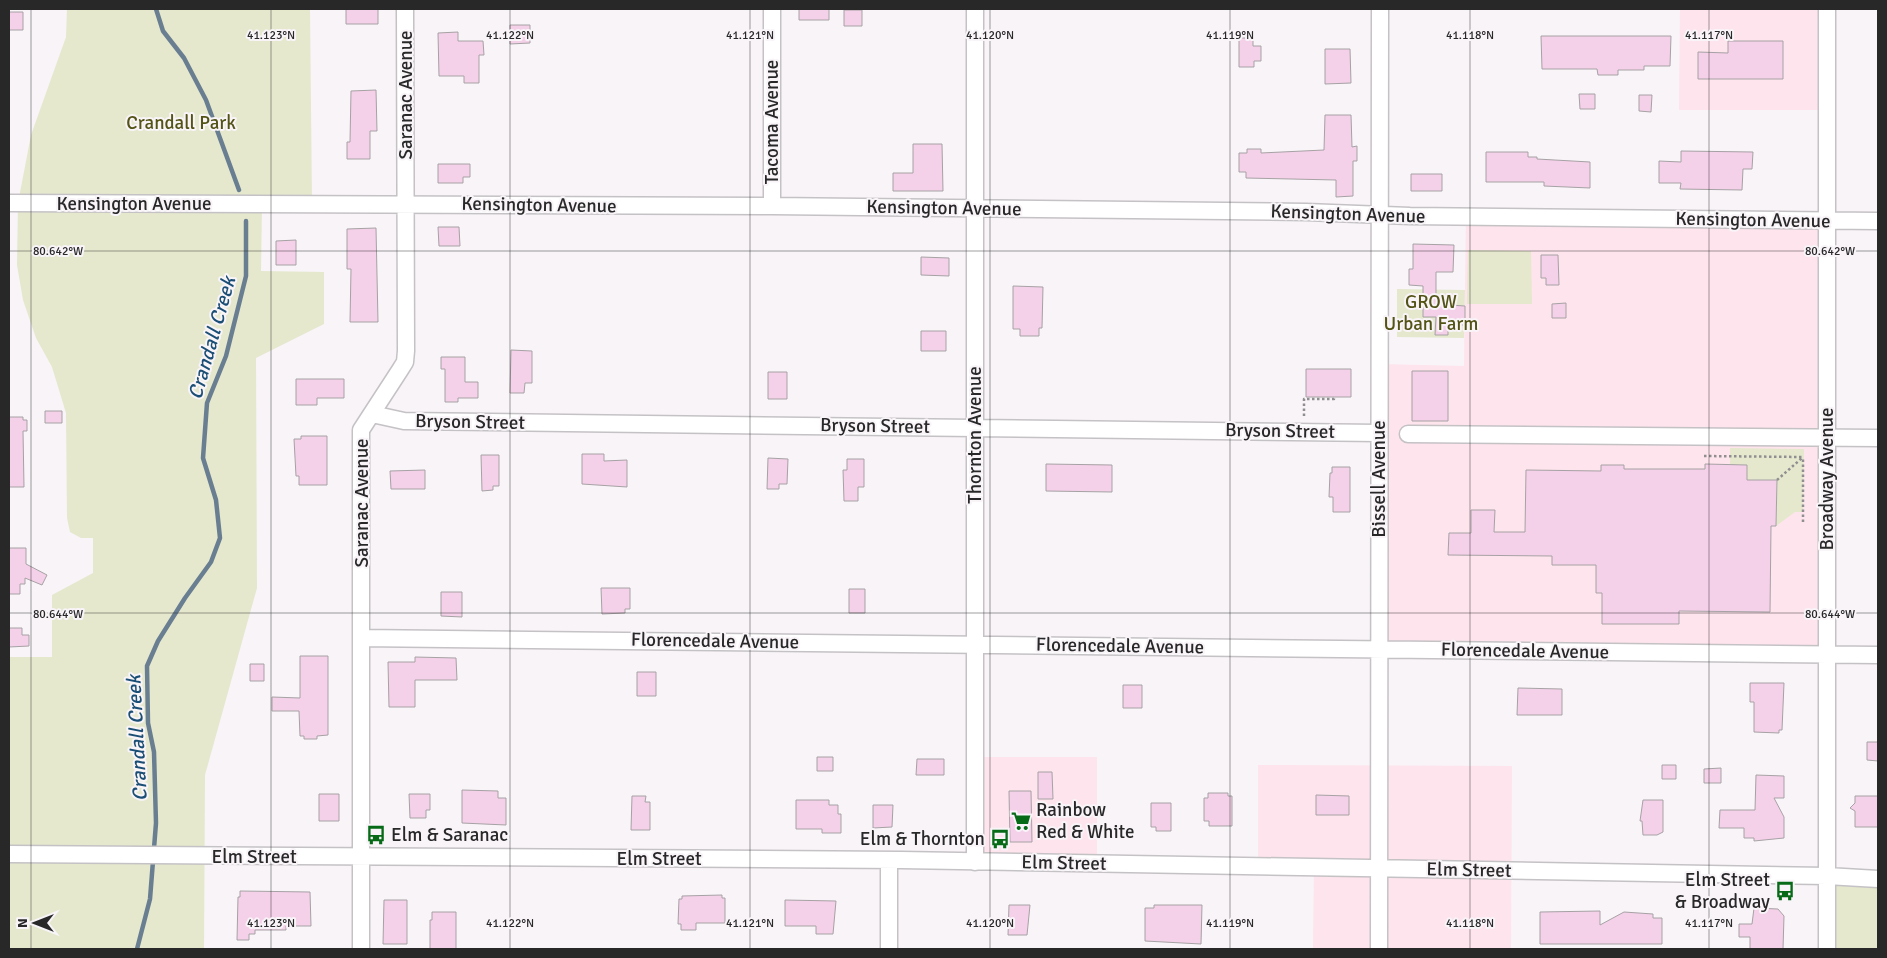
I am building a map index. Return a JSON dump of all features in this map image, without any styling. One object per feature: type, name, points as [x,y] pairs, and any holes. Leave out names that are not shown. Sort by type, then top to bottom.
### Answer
[{"type":"street","name":"Saranac Avenue","points":[[361,949],[361,430],[405,362],[405,9]]},
{"type":"street","name":"Tacoma Avenue","points":[[772,9],[772,206]]},
{"type":"street","name":"Thornton Avenue","points":[[975,9],[975,862]]},
{"type":"street","name":"Bissell Avenue","points":[[1379,949],[1380,9]]},
{"type":"street","name":"Broadway Avenue","points":[[1827,9],[1828,949]]},
{"type":"street","name":"Kensington Avenue","points":[[9,204],[772,206],[1878,222]]},
{"type":"street","name":"Bryson Street","points":[[372,414],[404,421],[1379,433]]},
{"type":"street","points":[[1408,434],[1878,438]]},
{"type":"street","name":"Florencedale Avenue","points":[[361,638],[1878,655]]},
{"type":"street","name":"Elm Street","points":[[9,854],[209,857],[361,856],[889,860],[1828,876],[1878,879]]},
{"type":"street","points":[[889,860],[889,949]]},
{"type":"path","points":[[1304,416],[1304,399],[1334,400],[1334,397]]},
{"type":"path","points":[[1704,456],[1803,457]]},
{"type":"path","points":[[1777,480],[1803,457]]},
{"type":"path","points":[[1802,522],[1803,457]]},
{"type":"shaded area","points":[[1680,9],[1827,9],[1827,110],[1679,110]]},
{"type":"shaded area","points":[[1466,216],[1827,221],[1827,654],[1379,649],[1379,364],[1464,366]]},
{"type":"shaded area","points":[[976,757],[1097,757],[1097,864],[975,862]]},
{"type":"shaded area","points":[[1258,765],[1512,766],[1511,949],[1313,949],[1314,867],[1258,866]]},
{"type":"green space","name":"Crandall Park","points":[[67,9],[310,9],[312,204],[262,204],[261,271],[324,272],[324,324],[256,358],[257,588],[205,775],[204,949],[9,949],[9,657],[52,657],[52,595],[93,573],[93,538],[81,538],[70,532],[67,518],[66,413],[52,367],[36,338],[23,300],[17,265],[18,203],[31,135],[66,37]]},
{"type":"green space","points":[[1468,250],[1531,251],[1532,304],[1467,304]]},
{"type":"green space","name":"GROW Urban Farm","points":[[1397,289],[1465,290],[1464,338],[1397,337]]},
{"type":"green space","points":[[1730,448],[1804,449],[1803,512],[1795,512],[1776,526],[1777,480],[1747,480],[1747,465],[1730,465]]},
{"type":"green space","points":[[1827,876],[1878,879],[1878,949],[1827,949]]},
{"type":"building","points":[[346,9],[378,9],[378,24],[346,24]]},
{"type":"building","points":[[799,9],[829,9],[829,20],[799,20]]},
{"type":"building","points":[[844,10],[862,10],[862,26],[844,26]]},
{"type":"building","points":[[9,12],[23,12],[23,30],[9,30]]},
{"type":"building","points":[[510,25],[530,25],[530,43],[510,44]]},
{"type":"building","points":[[458,32],[458,41],[483,41],[484,55],[479,55],[479,83],[464,83],[464,76],[439,76],[438,33]]},
{"type":"building","points":[[1541,36],[1671,36],[1670,66],[1644,66],[1644,70],[1618,70],[1618,75],[1598,75],[1597,69],[1542,69]]},
{"type":"building","points":[[1239,38],[1253,38],[1253,46],[1261,46],[1261,61],[1254,61],[1254,67],[1239,67]]},
{"type":"building","points":[[1728,41],[1783,41],[1783,79],[1698,79],[1698,52],[1728,53]]},
{"type":"building","points":[[1325,49],[1350,49],[1351,83],[1325,84]]},
{"type":"building","points":[[376,90],[377,131],[370,131],[370,159],[347,159],[347,142],[350,142],[351,91]]},
{"type":"building","points":[[1579,94],[1595,94],[1595,109],[1580,109]]},
{"type":"building","points":[[1639,95],[1652,95],[1651,112],[1639,111]]},
{"type":"building","points":[[1325,115],[1351,115],[1352,147],[1357,146],[1357,161],[1353,161],[1353,196],[1336,197],[1336,180],[1246,178],[1246,172],[1239,172],[1239,153],[1247,153],[1247,149],[1261,149],[1261,153],[1324,150]]},
{"type":"building","points":[[913,144],[942,144],[943,191],[893,191],[893,173],[913,173]]},
{"type":"building","points":[[1681,151],[1753,152],[1752,169],[1743,169],[1742,190],[1680,189],[1681,183],[1659,183],[1659,161],[1681,162]]},
{"type":"building","points":[[1486,152],[1528,152],[1528,157],[1537,157],[1537,159],[1590,162],[1590,188],[1544,186],[1544,182],[1486,182]]},
{"type":"building","points":[[438,164],[470,164],[470,177],[463,177],[463,183],[438,183]]},
{"type":"building","points":[[1411,174],[1442,174],[1442,191],[1411,191]]},
{"type":"building","points":[[438,227],[459,227],[460,246],[439,246]]},
{"type":"building","points":[[376,228],[378,322],[350,322],[351,269],[347,269],[347,229]]},
{"type":"building","points":[[296,240],[296,265],[276,265],[276,241]]},
{"type":"building","points":[[1413,244],[1454,245],[1453,272],[1436,272],[1436,297],[1450,297],[1450,305],[1465,306],[1465,325],[1448,325],[1448,335],[1435,335],[1436,317],[1423,317],[1423,286],[1409,285],[1409,269],[1413,269]]},
{"type":"building","points":[[1541,255],[1558,255],[1559,285],[1546,285],[1546,278],[1541,278]]},
{"type":"building","points":[[921,257],[949,258],[949,276],[921,275]]},
{"type":"building","points":[[1013,286],[1043,287],[1042,328],[1039,328],[1039,336],[1020,336],[1020,329],[1013,329]]},
{"type":"building","points":[[1566,303],[1566,318],[1552,318],[1552,304]]},
{"type":"building","points":[[921,331],[946,331],[946,351],[921,351]]},
{"type":"building","points":[[511,350],[532,351],[532,383],[525,383],[524,393],[510,393]]},
{"type":"building","points":[[441,357],[465,357],[465,382],[478,382],[478,398],[458,398],[458,402],[445,402],[445,369],[441,369]]},
{"type":"building","points":[[1306,369],[1351,369],[1351,397],[1306,397]]},
{"type":"building","points":[[1412,371],[1448,371],[1448,421],[1412,421]]},
{"type":"building","points":[[768,372],[787,372],[787,399],[768,399]]},
{"type":"building","points":[[296,379],[344,379],[344,398],[317,398],[317,405],[296,405]]},
{"type":"building","points":[[45,411],[62,411],[62,423],[45,423]]},
{"type":"building","points":[[9,417],[23,417],[23,420],[27,420],[27,431],[23,431],[24,487],[9,487]]},
{"type":"building","points":[[301,436],[327,436],[327,485],[299,485],[299,476],[296,476],[294,439],[301,439]]},
{"type":"building","points":[[582,454],[604,454],[604,461],[627,460],[627,487],[582,484]]},
{"type":"building","points":[[481,455],[499,455],[499,486],[493,486],[493,490],[482,491]]},
{"type":"building","points":[[768,458],[788,459],[787,484],[779,484],[779,489],[767,489]]},
{"type":"building","points":[[847,459],[864,459],[864,487],[858,487],[858,501],[844,501],[843,470],[847,470]]},
{"type":"building","points":[[1046,464],[1112,465],[1112,492],[1046,491]]},
{"type":"building","points":[[1705,464],[1747,465],[1747,480],[1777,480],[1776,526],[1771,526],[1770,612],[1679,611],[1679,624],[1602,624],[1602,593],[1596,593],[1596,565],[1552,565],[1552,556],[1448,555],[1449,533],[1471,533],[1471,510],[1495,510],[1494,532],[1525,532],[1526,470],[1601,471],[1601,465],[1624,465],[1624,469],[1705,469]]},
{"type":"building","points":[[1332,467],[1350,467],[1350,512],[1333,512],[1333,497],[1329,497]]},
{"type":"building","points":[[425,470],[425,489],[391,489],[390,471]]},
{"type":"building","points":[[9,548],[26,548],[26,564],[47,575],[42,585],[25,578],[25,584],[20,584],[20,594],[9,594]]},
{"type":"building","points":[[601,588],[630,588],[630,609],[625,609],[625,613],[602,614]]},
{"type":"building","points":[[849,589],[865,589],[865,613],[849,613]]},
{"type":"building","points":[[441,592],[462,592],[462,617],[441,616]]},
{"type":"building","points":[[9,628],[22,628],[22,635],[29,635],[29,646],[9,647]]},
{"type":"building","points":[[300,656],[328,656],[328,735],[317,736],[317,739],[304,739],[304,736],[300,736],[299,711],[272,711],[272,697],[300,698]]},
{"type":"building","points":[[415,657],[456,658],[457,680],[415,680],[415,707],[389,707],[388,662],[415,662]]},
{"type":"building","points":[[250,664],[264,664],[264,681],[250,681]]},
{"type":"building","points":[[637,672],[656,672],[656,696],[637,696]]},
{"type":"building","points":[[1750,683],[1784,683],[1782,730],[1779,730],[1779,733],[1754,732],[1754,702],[1750,702]]},
{"type":"building","points":[[1123,685],[1142,685],[1142,708],[1123,708]]},
{"type":"building","points":[[1518,688],[1562,689],[1562,715],[1517,715]]},
{"type":"building","points":[[1867,742],[1878,742],[1878,761],[1867,760]]},
{"type":"building","points":[[817,757],[833,757],[833,771],[817,771]]},
{"type":"building","points":[[917,759],[944,759],[944,775],[916,775]]},
{"type":"building","points":[[1662,765],[1676,765],[1676,779],[1662,779]]},
{"type":"building","points":[[1721,768],[1721,783],[1704,783],[1704,769]]},
{"type":"building","points":[[1038,772],[1052,772],[1053,799],[1038,799]]},
{"type":"building","points":[[1756,775],[1784,776],[1784,798],[1774,798],[1784,817],[1784,838],[1754,841],[1754,838],[1744,838],[1744,828],[1719,828],[1720,810],[1755,810]]},
{"type":"building","points":[[462,790],[498,791],[498,798],[506,798],[506,825],[462,823]]},
{"type":"building","name":"Rainbow Red & White","points":[[1009,791],[1031,791],[1032,842],[1010,842]]},
{"type":"building","points":[[1208,793],[1228,793],[1228,796],[1232,796],[1232,826],[1209,826],[1209,821],[1204,821],[1204,798],[1208,798]]},
{"type":"building","points":[[319,794],[339,794],[339,821],[319,821]]},
{"type":"building","points":[[409,794],[430,794],[430,810],[426,810],[426,818],[410,818]]},
{"type":"building","points":[[1316,795],[1349,796],[1349,815],[1316,815]]},
{"type":"building","points":[[632,796],[646,796],[645,802],[650,802],[650,830],[631,830]]},
{"type":"building","points":[[1855,796],[1878,796],[1878,827],[1855,827],[1855,811],[1850,808],[1855,803]]},
{"type":"building","points":[[796,800],[829,800],[829,805],[838,805],[838,814],[841,814],[841,833],[822,833],[822,829],[796,829]]},
{"type":"building","points":[[1643,800],[1663,800],[1663,832],[1657,835],[1643,835],[1642,821],[1640,821]]},
{"type":"building","points":[[1151,803],[1171,803],[1171,831],[1156,831],[1156,827],[1151,827]]},
{"type":"building","points":[[873,805],[893,805],[892,827],[873,828]]},
{"type":"building","points":[[240,891],[310,892],[311,926],[286,926],[286,930],[255,930],[255,934],[249,934],[249,940],[237,940],[238,897],[240,897]]},
{"type":"building","points":[[722,895],[722,898],[725,898],[725,923],[696,923],[696,930],[681,930],[681,924],[678,924],[679,899],[682,899],[682,896]]},
{"type":"building","points":[[384,900],[407,900],[407,944],[383,944]]},
{"type":"building","points":[[785,900],[836,901],[833,934],[816,934],[816,926],[785,926]]},
{"type":"building","points":[[1009,905],[1030,905],[1027,935],[1008,935]]},
{"type":"building","points":[[1154,905],[1202,905],[1201,944],[1145,941],[1145,908],[1154,908]]},
{"type":"building","points":[[1754,908],[1778,909],[1784,916],[1783,949],[1750,949],[1750,937],[1739,937],[1739,924],[1752,924]]},
{"type":"building","points":[[1600,911],[1600,925],[1624,912],[1653,914],[1653,918],[1662,918],[1662,944],[1540,944],[1540,912]]},
{"type":"building","points":[[432,912],[456,912],[456,949],[430,949],[430,920],[432,920]]},
{"type":"waterway","name":"Crandall Creek","points":[[156,9],[163,31],[184,58],[206,100],[239,190]]},
{"type":"waterway","name":"Crandall Creek","points":[[137,949],[150,899],[156,823],[154,752],[148,723],[147,666],[158,641],[185,598],[211,562],[220,538],[216,500],[203,458],[207,403],[226,356],[246,276],[246,221]]},
{"type":"place","name":"Rainbow Red & White","points":[[1021,821]]},
{"type":"place","name":"Elm & Saranac","points":[[376,835]]},
{"type":"place","name":"Elm & Thornton","points":[[1000,839]]},
{"type":"place","name":"Elm Street & Broadway","points":[[1785,891]]}]
